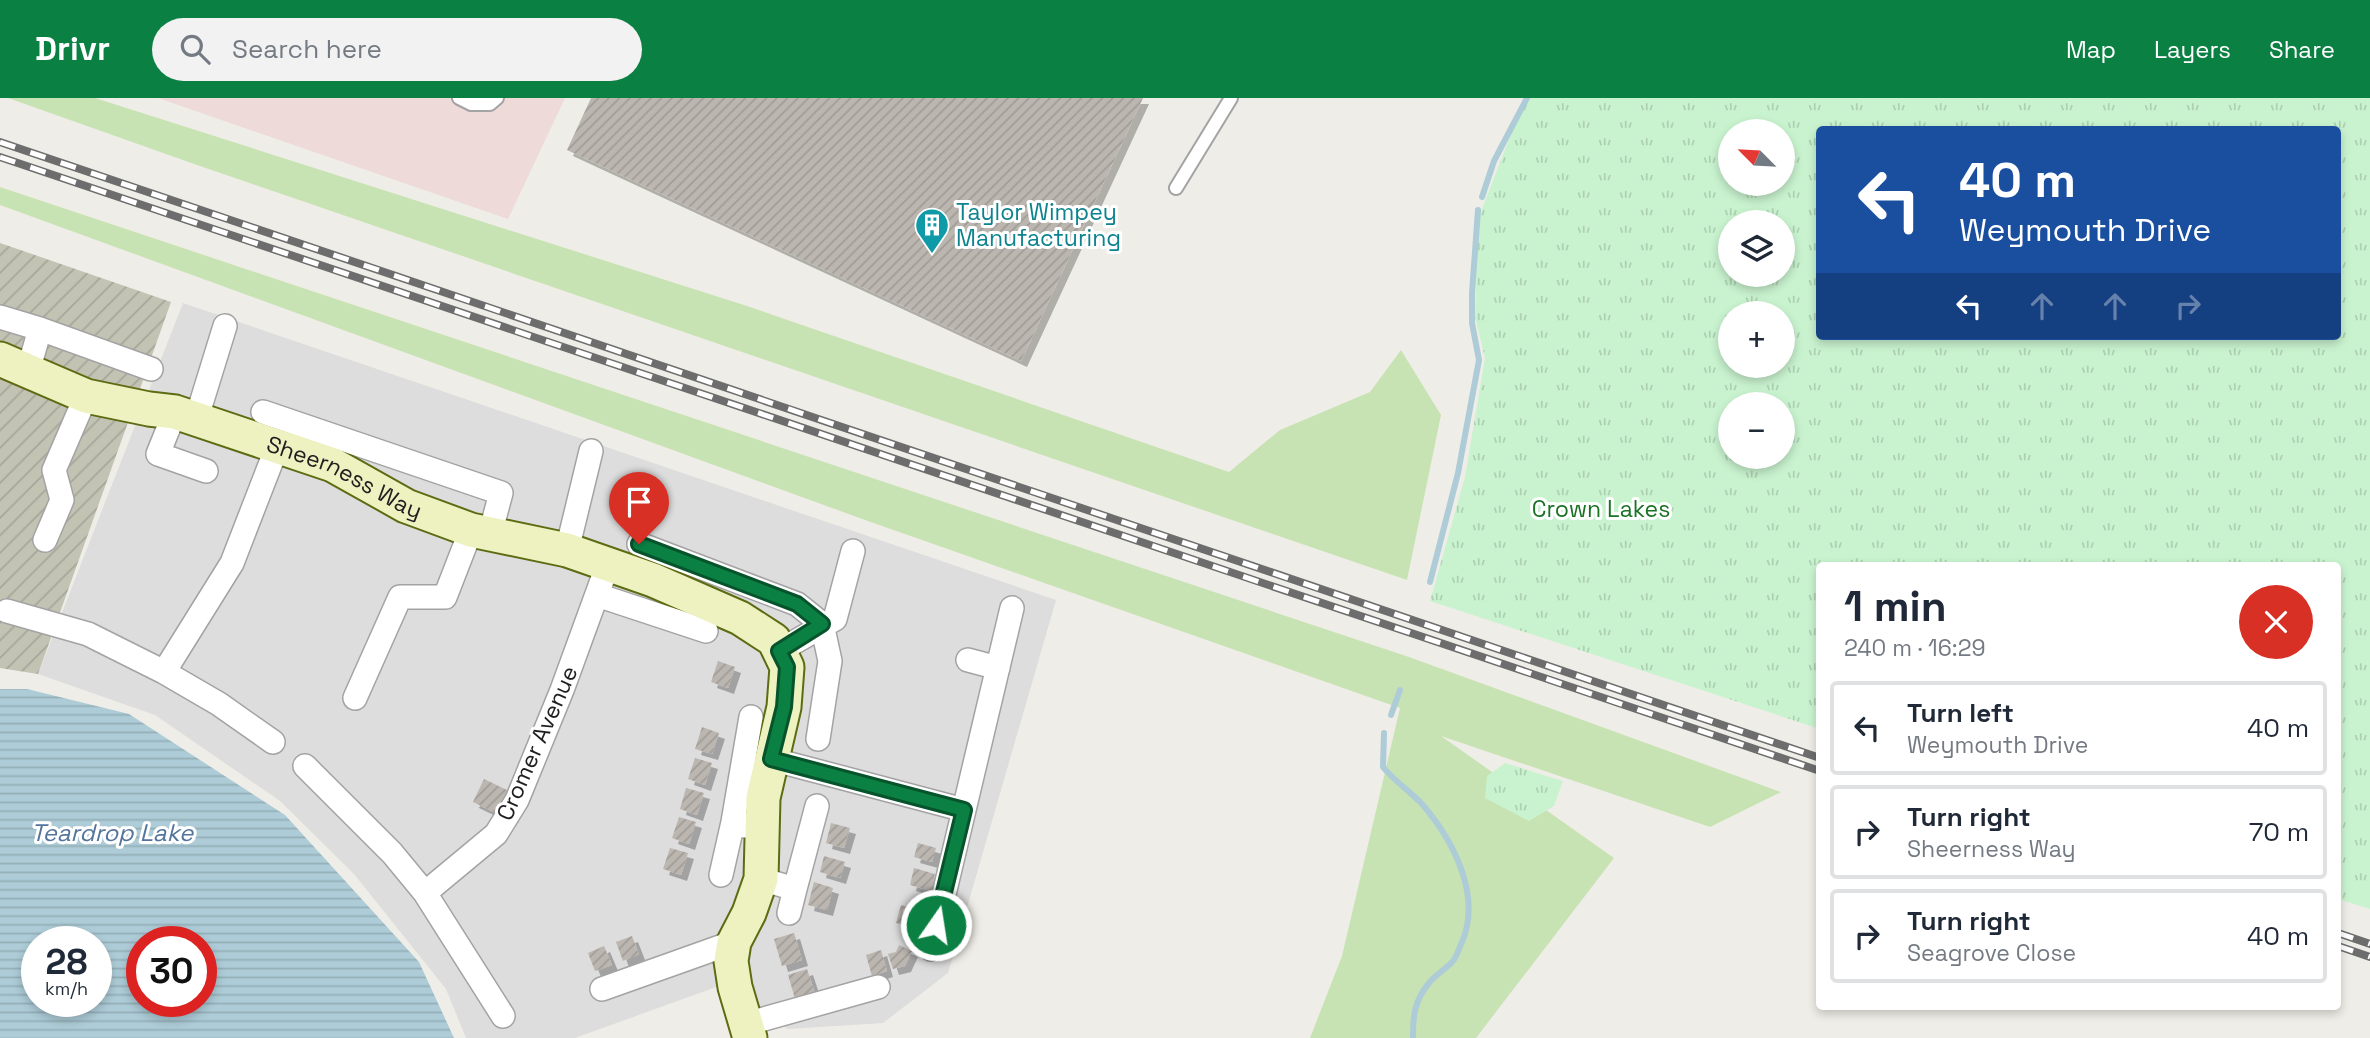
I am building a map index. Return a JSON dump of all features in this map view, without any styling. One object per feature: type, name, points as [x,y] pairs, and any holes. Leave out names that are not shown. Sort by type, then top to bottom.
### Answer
[{"type":"street","points":[[0,317],[152,369]]},
{"type":"street","points":[[206,471],[158,454],[186,416],[225,326]]},
{"type":"street","name":"Sheerness Way","points":[[40,329],[14,365],[86,396],[186,416],[333,465],[406,506],[480,532],[567,550],[653,580],[740,618],[774,640],[779,651]]},
{"type":"street","points":[[45,540],[62,500],[54,470],[86,396]]},
{"type":"street","name":"Sheerness Way","points":[[263,412],[501,494],[480,532]]},
{"type":"street","points":[[164,672],[232,563],[277,447]]},
{"type":"street","points":[[567,550],[591,451]]},
{"type":"street","points":[[379,491],[396,456]]},
{"type":"street","points":[[355,698],[400,597],[445,597],[480,532]]},
{"type":"street","points":[[639,544],[797,604],[822,624],[830,661],[818,740]]},
{"type":"street","points":[[721,875],[763,798],[784,707],[787,667],[779,651],[822,624],[835,619],[853,551]]},
{"type":"street","name":"Cromer Avenue","points":[[425,893],[496,834],[517,800],[562,690],[608,564]]},
{"type":"street","points":[[597,595],[706,631]]},
{"type":"street","points":[[931,949],[1012,608]]},
{"type":"street","points":[[7,611],[88,634],[164,672],[219,704],[272,742]]},
{"type":"street","points":[[968,660],[998,668]]},
{"type":"street","points":[[751,717],[747,826],[761,879],[749,913],[733,942],[731,961],[735,987],[748,1031],[878,987]]},
{"type":"street","points":[[771,759],[964,810]]},
{"type":"street","points":[[305,766],[391,853],[425,893],[503,1016]]},
{"type":"street","points":[[789,913],[817,806]]},
{"type":"street","points":[[761,879],[795,889]]},
{"type":"street","points":[[603,989],[733,942]]},
{"type":"lane","points":[[459,98],[471,104],[490,104],[497,98]]},
{"type":"lane","points":[[1176,188],[1231,98]]},
{"type":"shaded area","points":[[158,98],[565,98],[508,219]]},
{"type":"shaded area","points":[[0,243],[171,302],[38,674],[0,668]]},
{"type":"shaded area","points":[[183,303],[1056,600],[948,973],[883,1023],[788,1029],[719,986],[575,1038],[466,1038],[446,989],[354,874],[280,801],[155,715],[38,674]]},
{"type":"green space","points":[[8,98],[95,98],[747,306],[1229,472],[1280,430],[1370,392],[1401,350],[1441,415],[1407,580],[197,165]]},
{"type":"green space","name":"Crown Lakes","points":[[1530,98],[2370,98],[2370,909],[2341,900],[2341,562],[1816,562],[1816,728],[1430,601],[1465,477],[1485,358],[1475,317],[1478,219],[1522,106]]},
{"type":"green space","points":[[0,187],[1409,657],[1781,792],[1710,827],[1441,736],[1614,858],[1476,1038],[1310,1038],[1342,956],[1400,708],[865,520],[0,205]]},
{"type":"green space","points":[[1505,763],[1563,781],[1554,806],[1529,821],[1485,798],[1487,776]]},
{"type":"water","name":"Teardrop Lake","points":[[0,689],[27,689],[129,714],[285,815],[419,962],[454,1038],[0,1038]]},
{"type":"building","name":"Taylor Wimpey Manufacturing","points":[[591,98],[1143,98],[1021,361],[567,150]]},
{"type":"building","points":[[718,661],[735,667],[728,688],[711,682]]},
{"type":"building","points":[[702,727],[719,733],[712,754],[695,749]]},
{"type":"building","points":[[695,758],[712,763],[705,785],[688,779]]},
{"type":"building","points":[[484,779],[509,791],[498,814],[473,802]]},
{"type":"building","points":[[686,788],[704,793],[697,815],[680,809]]},
{"type":"building","points":[[679,817],[696,822],[689,844],[672,838]]},
{"type":"building","points":[[831,823],[850,828],[844,848],[826,843]]},
{"type":"building","points":[[918,843],[936,848],[932,862],[914,857]]},
{"type":"building","points":[[670,848],[688,853],[681,875],[663,869]]},
{"type":"building","points":[[824,856],[845,862],[840,878],[820,872]]},
{"type":"building","points":[[914,868],[935,874],[931,891],[910,885]]},
{"type":"building","points":[[814,882],[833,888],[827,910],[808,905]]},
{"type":"building","points":[[901,905],[922,911],[917,929],[896,923]]},
{"type":"building","points":[[794,933],[802,960],[782,966],[774,939]]},
{"type":"building","points":[[632,936],[639,954],[623,961],[616,942]]},
{"type":"building","points":[[899,945],[912,951],[905,966],[893,969],[888,954],[896,952]]},
{"type":"building","points":[[604,946],[612,965],[595,971],[588,953]]},
{"type":"building","points":[[881,950],[887,971],[872,976],[866,955]]},
{"type":"building","points":[[807,969],[816,996],[796,1002],[788,975]]},
{"type":"waterway","points":[[1482,197],[1494,161],[1527,98]]},
{"type":"waterway","points":[[1430,582],[1458,473],[1479,360],[1472,323],[1478,210]]},
{"type":"waterway","points":[[1391,715],[1400,690]]},
{"type":"waterway","points":[[1384,733],[1383,767],[1422,804],[1444,834],[1461,869],[1469,906],[1467,924],[1456,957],[1434,977],[1417,1003],[1413,1038]]},
{"type":"railway","points":[[0,142],[1816,757]]},
{"type":"railway","points":[[0,157],[1816,770]]},
{"type":"railway","points":[[2341,934],[2370,944]]},
{"type":"railway","points":[[2341,947],[2370,957]]},
{"type":"place","name":"Taylor Wimpey Manufacturing","points":[[932,255]]},
{"type":"route","points":[[639,544],[797,604],[822,624],[779,651],[787,667],[784,707],[771,759],[964,810],[936,925]]}]
